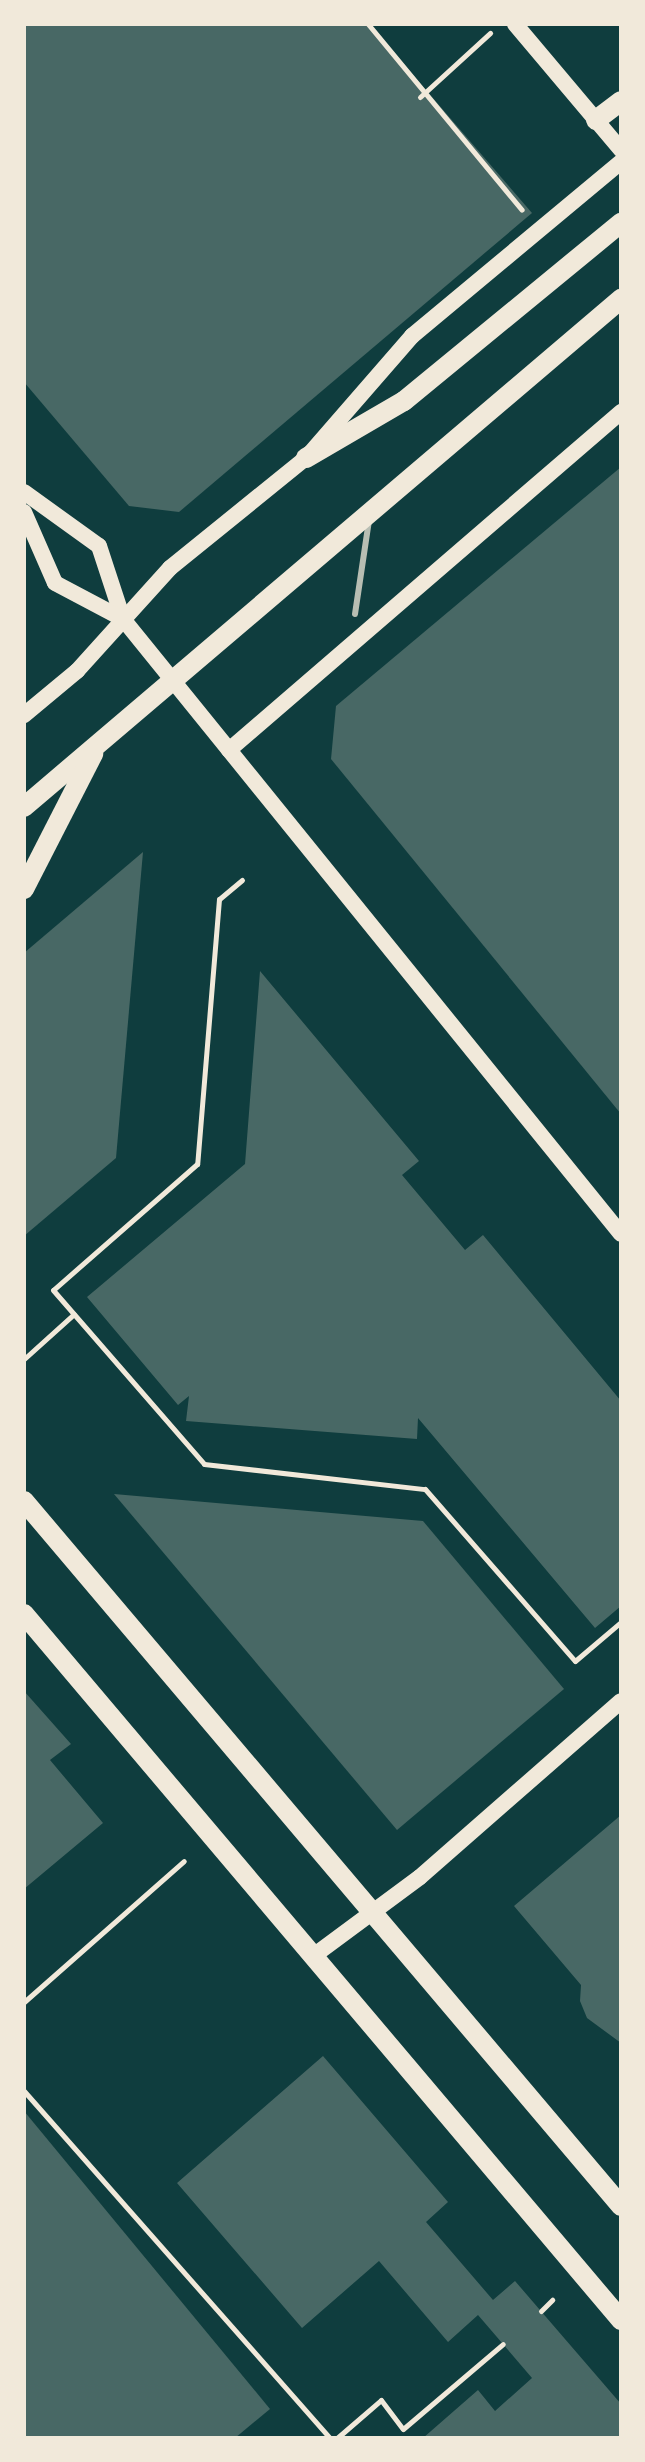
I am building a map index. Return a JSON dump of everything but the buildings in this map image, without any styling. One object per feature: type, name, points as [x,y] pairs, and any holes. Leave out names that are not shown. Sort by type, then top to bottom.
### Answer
[{"type":"main road","points":[[515,24],[621,150]]},
{"type":"main road","points":[[596,120],[621,101]]},
{"type":"main road","points":[[306,458],[412,336],[621,162]]},
{"type":"main road","points":[[24,715],[77,671],[170,568],[306,458],[404,401],[621,223]]},
{"type":"main road","points":[[24,807],[621,299]]},
{"type":"main road","points":[[229,750],[621,412]]},
{"type":"main road","points":[[24,492],[99,546],[123,619],[621,1234]]},
{"type":"main road","points":[[24,512],[55,583],[123,619]]},
{"type":"main road","points":[[24,889],[98,744]]},
{"type":"main road","points":[[24,1501],[621,2206]]},
{"type":"main road","points":[[24,1614],[621,2320]]},
{"type":"main road","points":[[312,1957],[374,1914],[621,1701]]},
{"type":"lane","points":[[355,614],[370,512]]},
{"type":"path","points":[[368,24],[528,217]]},
{"type":"path","points":[[420,97],[500,24]]},
{"type":"path","points":[[242,880],[219,899],[197,1164],[53,1290],[204,1464],[425,1489],[575,1661],[621,1622]]},
{"type":"path","points":[[24,1359],[74,1314]]},
{"type":"path","points":[[24,2002],[184,1861]]},
{"type":"path","points":[[24,2091],[330,2438]]},
{"type":"path","points":[[541,2311],[552,2300]]},
{"type":"path","points":[[337,2438],[381,2400],[403,2429],[503,2344]]}]
